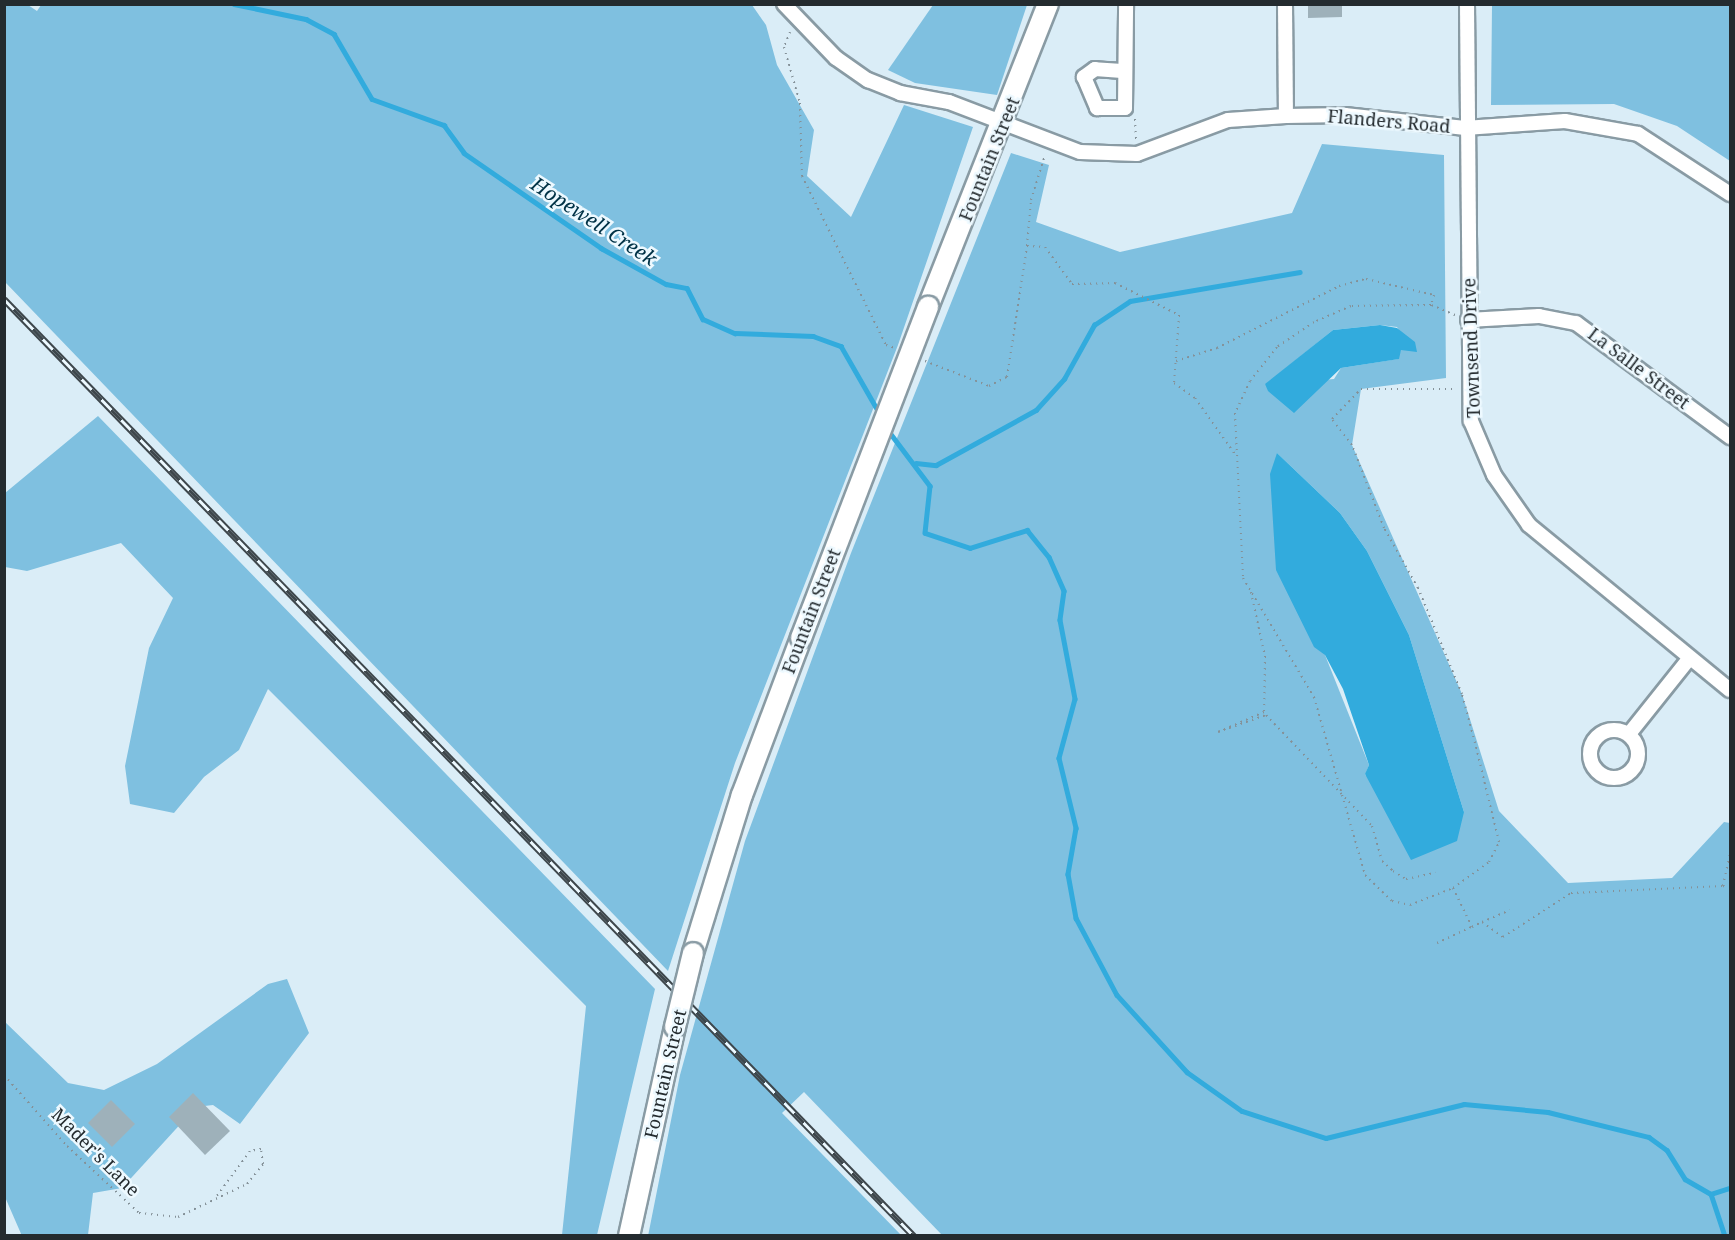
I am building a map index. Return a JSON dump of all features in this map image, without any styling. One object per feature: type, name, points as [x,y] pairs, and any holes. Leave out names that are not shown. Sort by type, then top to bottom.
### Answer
[{"type":"main road","name":"Fountain Street","points":[[629,1236],[693,953],[742,795],[928,307],[1004,124],[1048,4]]},
{"type":"street","name":"Flanders Road","points":[[784,4],[795,20],[868,80],[900,93],[949,102],[1049,140],[1103,156],[1137,154],[1228,120],[1345,115],[1465,128],[1565,121],[1606,125],[1669,149],[1731,194]]},
{"type":"street","points":[[1122,71],[1095,69],[1084,77],[1097,108],[1125,108],[1122,71],[1126,4]]},
{"type":"street","points":[[1285,4],[1286,116]]},
{"type":"street","name":"Townsend Drive","points":[[1467,4],[1465,128],[1471,421],[1494,475],[1529,525],[1688,660],[1731,690]]},
{"type":"street","name":"La Salle Street","points":[[1468,320],[1539,316],[1576,323],[1731,437]]},
{"type":"street","points":[[1629,734],[1688,660]]},
{"type":"path","points":[[795,20],[784,47],[800,103],[802,176],[886,345],[907,353]]},
{"type":"path","points":[[1125,108],[1135,116],[1137,154]]},
{"type":"path","points":[[917,357],[989,386],[1007,377],[1028,246],[1031,200],[1049,140]]},
{"type":"path","points":[[1028,246],[1045,247],[1072,284],[1115,283],[1179,315],[1174,383],[1195,398],[1237,457]]},
{"type":"path","points":[[1175,361],[1217,348],[1339,285],[1366,279],[1434,295],[1431,305]]},
{"type":"path","points":[[1468,320],[1431,305],[1351,306],[1314,322],[1277,347],[1250,381],[1235,413],[1244,578],[1314,697],[1365,875],[1376,890],[1410,905],[1453,888],[1489,862],[1499,842],[1462,694],[1418,588],[1384,528],[1352,445],[1332,419],[1361,389],[1470,390]]},
{"type":"path","points":[[1250,589],[1266,656],[1265,713],[1372,826],[1382,861],[1406,879],[1435,873]]},
{"type":"path","points":[[1265,713],[1218,732],[1265,713]]},
{"type":"path","points":[[1723,886],[1731,852]]},
{"type":"path","points":[[1482,922],[1503,937],[1570,893],[1723,886],[1731,888]]},
{"type":"path","points":[[1453,888],[1472,927]]},
{"type":"path","points":[[1437,943],[1510,910]]},
{"type":"path","name":"Mader's Lane","points":[[4,1075],[67,1146],[139,1213],[178,1217],[247,1184],[263,1164],[261,1149],[250,1151],[216,1197]]},
{"type":"shaded area","points":[[5,5],[28,5],[37,11],[41,5],[752,5],[766,25],[777,65],[814,130],[807,176],[851,217],[904,105],[973,127],[898,345],[735,763],[668,971],[5,282]]},
{"type":"shaded area","points":[[933,5],[1027,5],[997,95],[915,83],[888,70]]},
{"type":"shaded area","points":[[1492,5],[1730,5],[1730,161],[1677,126],[1614,104],[1491,105]]},
{"type":"shaded area","points":[[1322,144],[1444,155],[1446,378],[1361,389],[1352,445],[1462,694],[1499,811],[1568,883],[1672,878],[1724,822],[1730,823],[1730,1235],[942,1235],[804,1092],[782,1113],[901,1235],[648,1236],[680,1075],[745,841],[851,553],[1011,153],[1049,165],[1036,222],[1120,252],[1292,213]],"holes":[[[1380,325],[1397,327],[1404,338],[1398,359],[1341,368],[1334,379],[1265,385],[1333,330]],[[1277,453],[1340,513],[1367,551],[1409,635],[1464,812],[1365,775],[1369,765],[1325,655]]]},
{"type":"shaded area","points":[[1380,325],[1397,328],[1415,342],[1417,352],[1401,350],[1399,359],[1341,368],[1294,413],[1268,391],[1265,384],[1333,330]]},
{"type":"shaded area","points":[[98,416],[655,989],[597,1235],[562,1235],[586,1006],[268,689],[239,750],[204,777],[174,813],[130,804],[125,766],[149,648],[173,598],[121,543],[27,571],[5,567],[5,493]]},
{"type":"shaded area","points":[[1277,453],[1340,513],[1367,551],[1409,635],[1464,812],[1457,841],[1411,860],[1365,774],[1369,765],[1343,689],[1325,655],[1314,647],[1276,570],[1270,474]]},
{"type":"shaded area","points":[[287,979],[309,1033],[240,1124],[213,1105],[196,1107],[122,1188],[93,1193],[88,1235],[22,1236],[5,1197],[4,1021],[68,1083],[104,1090],[157,1064],[268,984]]},
{"type":"building","points":[[1308,4],[1342,4],[1342,17],[1308,18]]},
{"type":"building","points":[[193,1093],[230,1131],[205,1155],[169,1117]]},
{"type":"building","points":[[111,1100],[135,1124],[112,1147],[88,1123]]},
{"type":"waterway","name":"Hopewell Creek","points":[[234,4],[306,19],[334,34],[372,99],[444,125],[464,153],[601,248],[666,284],[687,288],[703,319],[735,333],[813,336],[841,346],[880,414]]},
{"type":"waterway","points":[[916,463],[936,465],[1036,410],[1064,379],[1094,325],[1130,301],[1300,272]]},
{"type":"waterway","name":"Hopewell Creek","points":[[888,430],[930,486],[925,533],[970,548],[1027,530],[1049,557],[1064,591],[1060,620],[1075,699],[1059,758],[1076,828],[1068,874],[1076,918],[1117,995],[1187,1072],[1242,1111],[1326,1138],[1464,1104],[1548,1112],[1649,1137],[1667,1150],[1685,1179],[1711,1194],[1730,1188]]},
{"type":"waterway","points":[[1711,1194],[1725,1236]]},
{"type":"railway","points":[[4,299],[914,1236]]}]
